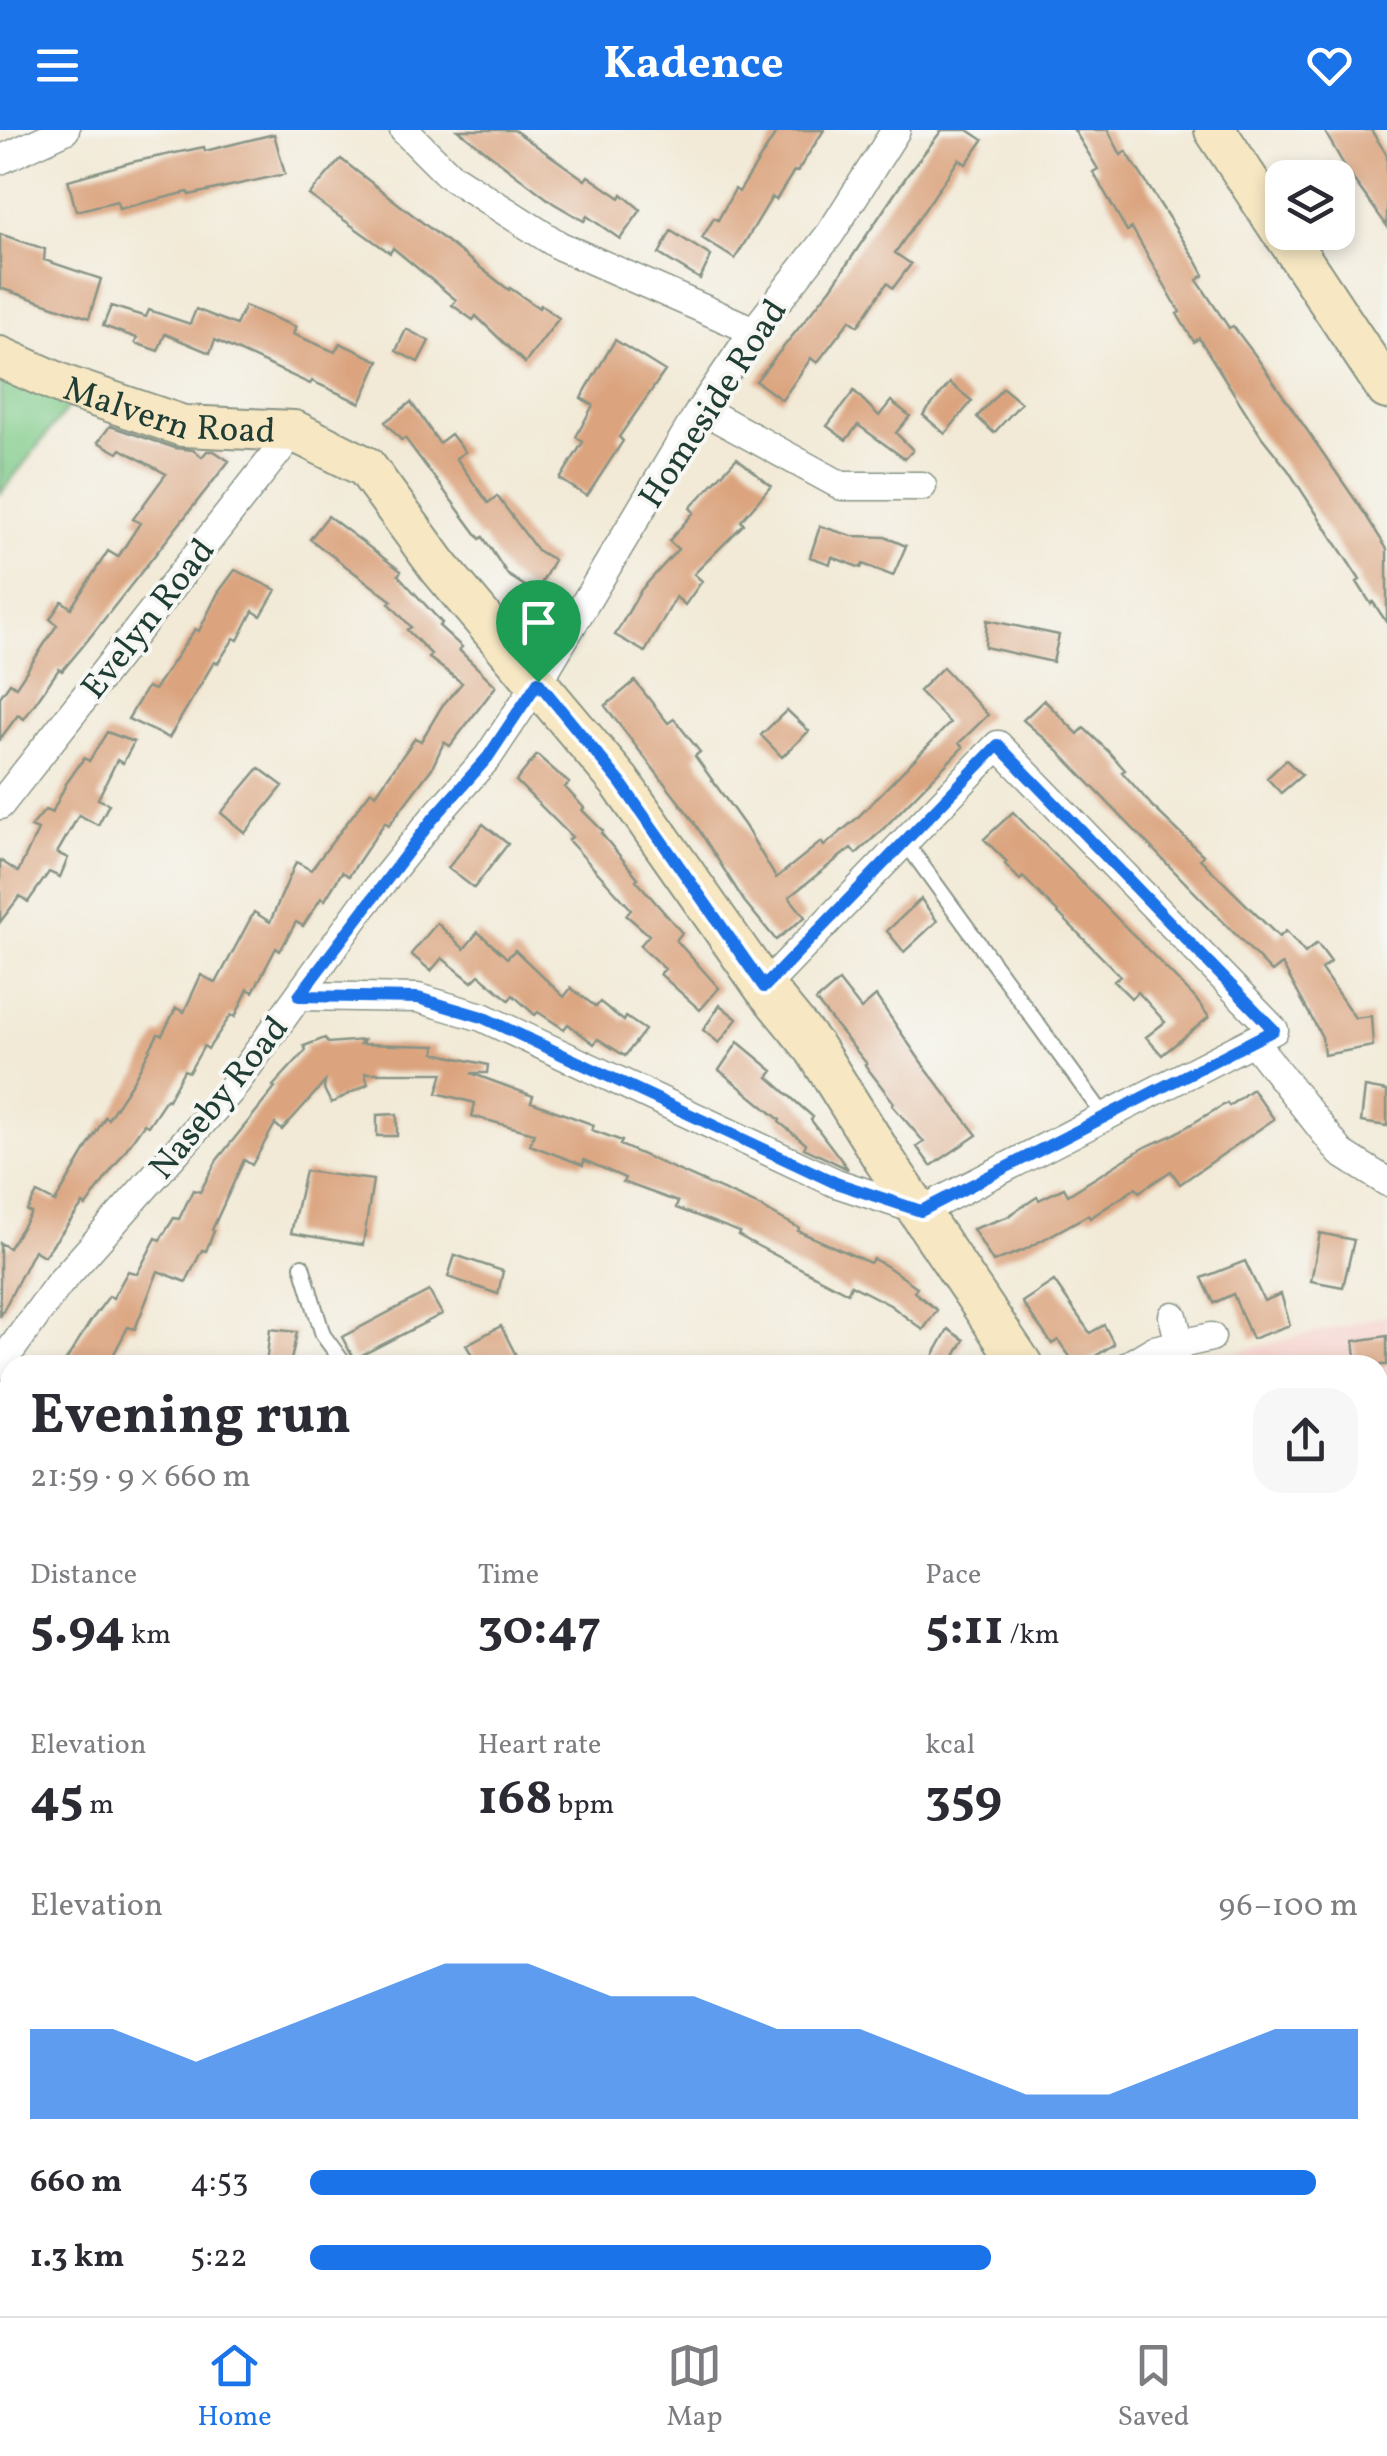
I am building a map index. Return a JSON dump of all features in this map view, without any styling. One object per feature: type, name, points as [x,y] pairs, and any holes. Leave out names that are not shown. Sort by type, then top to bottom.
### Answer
[{"type":"street","points":[[0,160],[64,130]]},
{"type":"street","points":[[404,130],[448,176],[560,246],[754,331]]},
{"type":"street","name":"Homeside Road","points":[[538,682],[701,409],[754,331],[830,234],[896,130]]},
{"type":"street","points":[[1215,130],[1265,205]]},
{"type":"street","points":[[1295,250],[1387,389]]},
{"type":"street","name":"Malvern Road","points":[[0,357],[65,386],[182,426],[294,431],[366,467],[439,567],[620,782],[764,987],[814,1049],[1015,1355]]},
{"type":"street","points":[[701,409],[842,486],[922,486]]},
{"type":"street","name":"Evelyn Road","points":[[0,805],[294,431]]},
{"type":"street","name":"Naseby Road","points":[[7,1355],[58,1286],[230,1091],[432,820],[488,757],[538,682]]},
{"type":"street","points":[[299,996],[418,998],[482,1017],[836,1183],[921,1211],[1274,1030],[998,745],[764,987]]},
{"type":"street","points":[[1253,1041],[1342,1154],[1387,1182]]},
{"type":"street","points":[[1173,1316],[1180,1344]]},
{"type":"street","points":[[1146,1355],[1210,1337]]},
{"type":"lane","points":[[906,842],[1105,1117]]},
{"type":"lane","points":[[302,1266],[323,1335],[338,1355]]},
{"type":"shaded area","points":[[1387,1315],[1387,1355],[1225,1355]]},
{"type":"green space","points":[[0,369],[74,400],[0,494]]},
{"type":"building","points":[[458,130],[514,130],[585,180],[588,176],[620,198],[622,194],[641,210],[620,239],[587,216],[584,221],[553,203]]},
{"type":"building","points":[[778,130],[824,130],[776,200],[772,197],[735,259],[702,238],[714,218],[718,220],[735,189],[739,192]]},
{"type":"building","points":[[942,130],[968,130],[983,140],[966,164],[959,159],[895,253],[911,264],[893,288],[887,283],[858,326],[850,320],[817,363],[811,358],[782,400],[756,381],[831,288]]},
{"type":"building","points":[[1074,130],[1108,130],[1121,155],[1126,151],[1197,262],[1204,275],[1197,280],[1229,328],[1233,326],[1255,355],[1365,514],[1387,549],[1387,623],[1199,338],[1194,342],[1132,228],[1127,231],[1093,172],[1098,169]]},
{"type":"building","points":[[1324,130],[1371,130],[1387,155],[1387,226],[1355,182],[1355,160],[1341,160]]},
{"type":"building","points":[[274,134],[285,174],[119,209],[117,201],[76,211],[68,180],[132,162],[204,147],[205,151]]},
{"type":"building","points":[[341,159],[509,290],[559,318],[525,363],[476,316],[473,320],[452,305],[456,300],[393,248],[390,253],[309,195]]},
{"type":"building","points":[[671,231],[711,256],[700,279],[659,254]]},
{"type":"building","points":[[0,234],[45,249],[44,260],[101,279],[89,318],[0,288]]},
{"type":"building","points":[[111,306],[146,317],[149,310],[190,324],[196,309],[236,325],[245,306],[296,327],[293,334],[335,352],[340,343],[379,361],[360,403],[215,340],[210,353],[165,334],[158,351],[135,343],[137,338],[103,326]]},
{"type":"building","points":[[406,329],[429,341],[418,362],[396,351]]},
{"type":"building","points":[[615,340],[665,371],[619,437],[623,441],[587,496],[560,479],[583,442],[576,437],[593,405],[581,398]]},
{"type":"building","points":[[950,383],[972,401],[945,434],[923,415]]},
{"type":"building","points":[[1003,388],[1021,403],[994,433],[977,417]]},
{"type":"building","points":[[854,391],[879,416],[891,401],[910,416],[896,433],[913,450],[905,459],[858,425],[846,440],[827,426]]},
{"type":"building","points":[[411,402],[439,443],[451,434],[465,452],[456,458],[488,503],[497,496],[537,550],[554,560],[536,593],[508,575],[405,438],[401,440],[385,422]]},
{"type":"building","points":[[110,426],[175,448],[193,450],[202,457],[207,451],[214,451],[229,461],[83,646],[62,671],[59,669],[24,719],[18,715],[0,739],[0,697],[10,683],[16,687],[57,625],[50,619],[62,601],[71,608],[108,551],[118,557],[140,523],[133,519],[166,474],[121,449],[118,453],[98,442]]},
{"type":"building","points":[[737,458],[771,486],[741,521],[744,524],[694,574],[702,581],[685,605],[676,597],[645,652],[615,635],[641,590],[678,549],[669,541],[694,512],[690,508]]},
{"type":"building","points":[[328,516],[401,571],[398,575],[442,623],[439,626],[496,686],[450,746],[444,742],[432,768],[389,825],[385,822],[349,876],[342,872],[303,926],[296,922],[280,951],[276,948],[253,992],[248,989],[235,1017],[231,1015],[208,1049],[204,1046],[189,1072],[184,1070],[168,1100],[148,1126],[144,1124],[86,1206],[83,1204],[44,1256],[34,1250],[0,1317],[0,1243],[9,1248],[31,1213],[27,1211],[37,1193],[55,1202],[105,1117],[108,1119],[133,1081],[158,1034],[162,1035],[176,1008],[184,1012],[201,975],[216,983],[254,912],[270,922],[296,862],[311,870],[371,791],[376,794],[415,738],[421,741],[442,706],[462,683],[428,657],[431,654],[407,630],[411,627],[389,603],[392,601],[310,539]]},
{"type":"building","points":[[820,526],[852,536],[885,537],[906,546],[893,576],[863,564],[861,568],[832,557],[830,564],[810,557]]},
{"type":"building","points":[[235,570],[276,590],[261,616],[253,611],[238,640],[234,638],[218,663],[214,662],[169,738],[128,719],[147,687],[154,690],[195,629],[199,631]]},
{"type":"building","points":[[987,620],[1059,635],[1053,662],[985,647]]},
{"type":"building","points":[[943,667],[988,715],[959,743],[963,747],[879,833],[856,854],[851,848],[789,897],[805,917],[776,940],[744,901],[692,819],[605,706],[635,681],[668,723],[674,719],[700,752],[695,756],[776,878],[856,819],[950,723],[919,691]]},
{"type":"building","points":[[1044,700],[1078,734],[1084,728],[1108,751],[1153,807],[1203,855],[1200,859],[1279,937],[1286,931],[1305,953],[1317,943],[1331,962],[1321,969],[1355,1018],[1371,1016],[1373,1046],[1324,1055],[1322,1037],[1282,964],[1272,972],[1051,744],[1023,720]]},
{"type":"building","points":[[787,710],[809,731],[782,757],[761,735]]},
{"type":"building","points":[[107,732],[134,742],[123,763],[117,760],[98,799],[109,804],[98,825],[79,815],[57,853],[68,858],[60,877],[49,872],[28,902],[20,896],[0,922],[0,860],[18,872],[38,830],[31,827],[45,810],[52,813],[66,784],[84,758],[89,761]]},
{"type":"building","points":[[537,755],[569,783],[565,787],[582,810],[603,831],[636,880],[682,933],[676,940],[719,988],[700,1010],[660,974],[665,969],[640,946],[649,935],[626,915],[631,909],[568,840],[572,837],[516,781]]},
{"type":"building","points":[[1286,760],[1302,775],[1281,793],[1267,778]]},
{"type":"building","points":[[259,768],[283,786],[245,833],[221,813]]},
{"type":"building","points":[[1013,812],[1195,998],[1209,1017],[1162,1055],[1146,1037],[1165,1022],[1138,992],[1131,998],[1114,981],[1120,976],[1023,877],[1020,880],[984,839]]},
{"type":"building","points":[[483,824],[508,844],[474,888],[448,868]]},
{"type":"building","points":[[921,899],[937,921],[904,952],[887,931]]},
{"type":"building","points":[[437,923],[464,949],[478,932],[507,958],[515,950],[564,997],[571,988],[596,1007],[600,1002],[624,1021],[626,1017],[645,1030],[625,1056],[598,1039],[594,1044],[568,1024],[564,1029],[538,1012],[535,1015],[513,995],[509,1000],[479,975],[472,982],[442,958],[431,971],[411,954]]},
{"type":"building","points":[[839,981],[861,1009],[876,996],[977,1135],[931,1166],[917,1147],[924,1142],[816,1001]]},
{"type":"building","points":[[720,1005],[737,1019],[719,1043],[703,1030]]},
{"type":"building","points":[[325,1038],[328,1043],[364,1040],[360,1044],[436,1046],[435,1053],[488,1065],[487,1073],[471,1073],[533,1096],[531,1102],[594,1125],[592,1130],[622,1141],[620,1145],[755,1204],[799,1228],[798,1231],[870,1263],[873,1259],[885,1265],[917,1287],[914,1292],[937,1310],[923,1330],[890,1305],[851,1285],[848,1293],[738,1235],[740,1232],[676,1208],[678,1202],[623,1182],[625,1178],[584,1160],[583,1165],[530,1145],[534,1133],[472,1116],[475,1103],[437,1093],[443,1073],[365,1073],[368,1084],[331,1103],[325,1082],[282,1130],[275,1124],[252,1165],[244,1160],[206,1251],[202,1250],[186,1282],[158,1271],[135,1329],[128,1327],[113,1355],[69,1355],[109,1296],[113,1298],[128,1271],[137,1274],[156,1238],[160,1240],[174,1218],[179,1219],[193,1190],[200,1192],[217,1160],[273,1086],[306,1050],[304,1046]]},
{"type":"building","points":[[738,1042],[773,1071],[768,1077],[813,1117],[811,1120],[848,1169],[804,1148],[806,1144],[780,1120],[719,1070]]},
{"type":"building","points":[[1365,1087],[1387,1091],[1387,1126],[1361,1122]]},
{"type":"building","points":[[1252,1089],[1274,1119],[1180,1184],[1171,1171],[1090,1218],[1088,1215],[993,1262],[973,1229],[1007,1217],[1037,1197],[1039,1200],[1064,1188],[1068,1195],[1143,1148],[1227,1103],[1229,1106]]},
{"type":"building","points":[[397,1114],[397,1136],[377,1136],[377,1115]]},
{"type":"building","points":[[305,1171],[373,1180],[363,1245],[291,1233]]},
{"type":"building","points":[[1320,1233],[1354,1240],[1343,1287],[1311,1281]]},
{"type":"building","points":[[455,1255],[503,1271],[498,1294],[448,1277]]},
{"type":"building","points":[[1245,1261],[1264,1301],[1281,1294],[1290,1325],[1252,1339],[1233,1294],[1214,1303],[1202,1278]]},
{"type":"building","points":[[1054,1281],[1090,1333],[1104,1325],[1114,1344],[1097,1355],[1069,1355],[1058,1340],[1052,1344],[1022,1302]]},
{"type":"building","points":[[429,1291],[442,1314],[362,1355],[352,1355],[342,1337]]},
{"type":"building","points":[[501,1326],[516,1355],[472,1355],[466,1345]]},
{"type":"building","points":[[270,1329],[297,1332],[292,1355],[267,1355]]},
{"type":"building","points":[[948,1329],[964,1340],[956,1355],[934,1355]]},
{"type":"building","points":[[1387,1336],[1387,1355],[1356,1355],[1354,1341]]},
{"type":"route","points":[[538,682],[620,782],[764,987],[998,745],[1274,1030],[921,1211],[836,1183],[482,1017],[418,998],[299,996],[432,820],[488,757],[538,682]]}]
